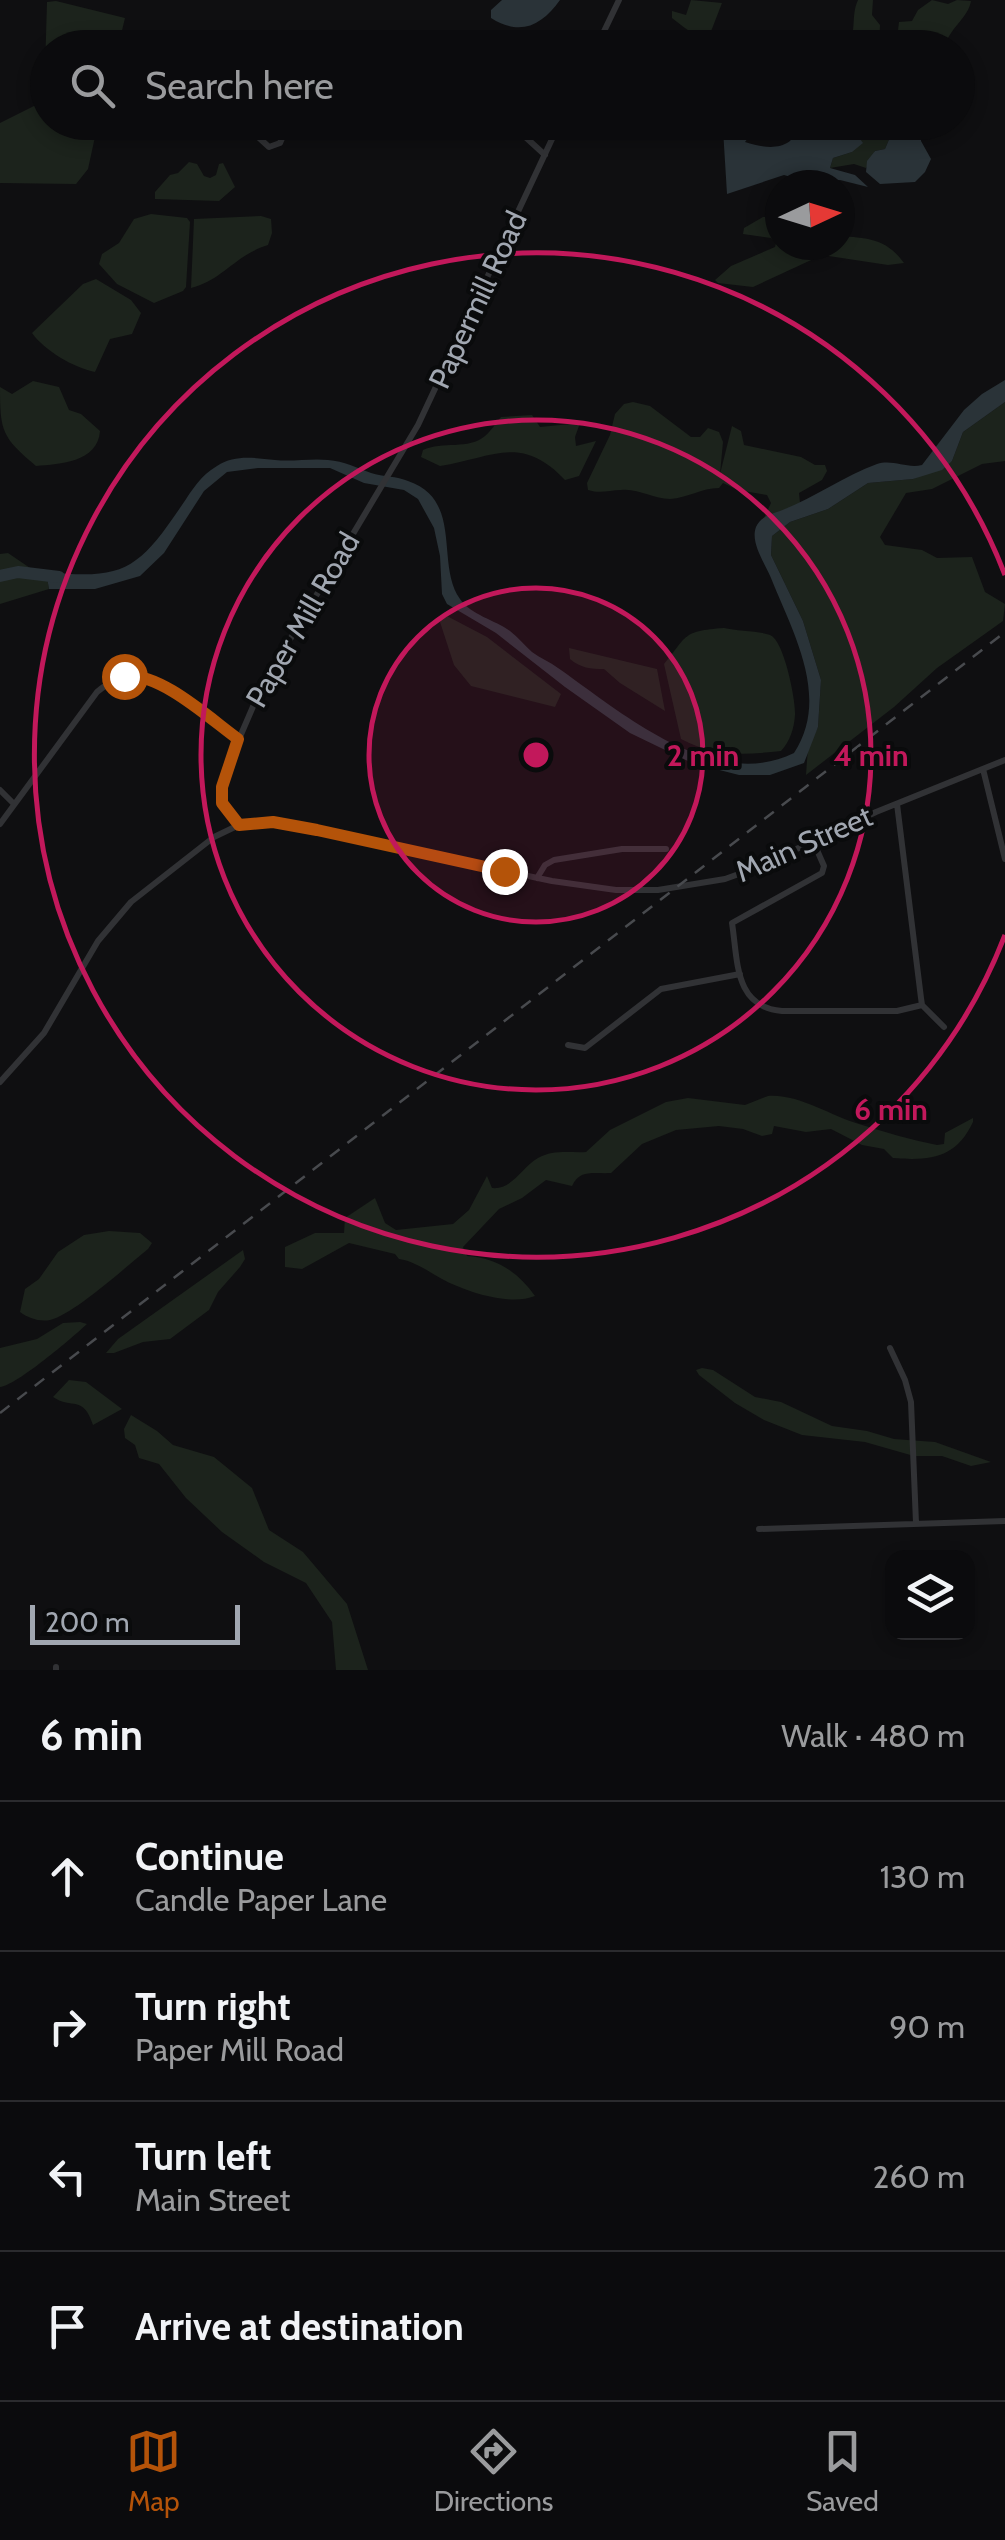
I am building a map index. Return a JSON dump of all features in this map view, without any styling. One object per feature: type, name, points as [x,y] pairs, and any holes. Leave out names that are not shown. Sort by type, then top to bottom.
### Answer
[{"type":"street","points":[[604,30],[618,0]]},
{"type":"street","points":[[259,140],[269,148],[281,140]]},
{"type":"street","points":[[529,140],[545,155]]},
{"type":"street","name":"Papermill Road","points":[[388,473],[418,426],[552,140]]},
{"type":"street","name":"Paper Mill Road","points":[[239,825],[222,803],[222,787],[238,739],[266,678],[388,473]]},
{"type":"street","points":[[0,824],[97,692],[124,676],[156,681],[238,739]]},
{"type":"street","name":"Main Street","points":[[239,825],[273,822],[538,878],[639,891],[735,876],[1005,760]]},
{"type":"street","points":[[984,768],[1005,860]]},
{"type":"street","points":[[0,790],[14,804]]},
{"type":"street","points":[[897,804],[922,1005],[944,1027]]},
{"type":"street","points":[[0,1082],[44,1033],[98,941],[120,912],[174,866],[239,825]]},
{"type":"street","points":[[813,841],[824,866],[822,873],[732,923],[740,974],[748,995],[765,1010],[898,1012],[922,1005]]},
{"type":"street","points":[[538,878],[545,864],[554,860],[622,850],[666,849]]},
{"type":"street","points":[[568,1044],[585,1048],[661,989],[740,974]]},
{"type":"street","points":[[890,1348],[911,1402],[916,1523]]},
{"type":"street","points":[[759,1529],[1005,1521]]},
{"type":"shaded area","points":[[502,0],[560,0],[538,22],[512,27],[491,18],[491,10]]},
{"type":"shaded area","points":[[691,0],[722,3],[712,30],[688,30],[672,18],[672,11],[686,15]]},
{"type":"shaded area","points":[[858,0],[873,0],[872,15],[880,30],[853,30]]},
{"type":"shaded area","points":[[932,0],[948,4],[971,1],[953,30],[898,30],[899,22],[912,21],[918,10]]},
{"type":"shaded area","points":[[47,2],[125,18],[122,30],[46,30]]},
{"type":"shaded area","points":[[30,108],[30,140],[94,140],[88,169],[76,184],[0,183],[0,123]]},
{"type":"shaded area","points":[[724,140],[746,140],[771,147],[790,140],[863,143],[852,152],[833,158],[830,168],[837,170],[765,170],[765,181],[727,194]]},
{"type":"shaded area","points":[[855,140],[889,140],[885,149],[875,151],[866,168],[854,164],[830,168],[833,158],[852,152]]},
{"type":"shaded area","points":[[889,140],[921,140],[931,159],[915,182],[880,184],[866,172],[867,161],[875,151],[885,149]]},
{"type":"shaded area","points":[[189,162],[197,164],[204,176],[210,178],[223,163],[235,187],[219,201],[155,199],[155,192],[170,175]]},
{"type":"shaded area","points":[[151,214],[187,218],[190,222],[186,287],[154,303],[117,284],[99,264],[102,254],[119,243],[134,219]]},
{"type":"shaded area","points":[[765,217],[765,237],[743,234],[744,228]]},
{"type":"shaded area","points":[[194,219],[271,219],[268,245],[191,288]]},
{"type":"shaded area","points":[[855,238],[884,244],[904,263],[855,260]]},
{"type":"shaded area","points":[[765,251],[765,260],[811,260],[753,287],[718,283],[715,280],[731,266]]},
{"type":"shaded area","points":[[96,279],[131,300],[141,313],[132,334],[110,339],[95,372],[60,357],[32,333],[83,284]]},
{"type":"shaded area","points":[[1005,380],[1005,402],[963,432],[952,461],[942,470],[913,479],[868,483],[828,509],[790,522],[772,536],[771,555],[803,621],[821,680],[818,727],[804,763],[770,775],[739,775],[692,763],[630,733],[496,633],[447,604],[442,594],[434,528],[418,499],[404,490],[364,483],[330,468],[227,472],[204,491],[164,553],[140,576],[95,589],[49,589],[46,572],[94,574],[127,566],[140,557],[167,527],[193,488],[224,462],[245,458],[339,462],[404,479],[425,490],[442,517],[453,585],[470,609],[510,631],[535,654],[669,742],[732,763],[763,763],[794,753],[804,732],[809,687],[797,642],[757,546],[758,524],[766,516],[877,464],[922,465],[964,410]]},
{"type":"shaded area","points":[[33,381],[59,387],[69,410],[81,414],[100,431],[93,449],[66,462],[36,466],[16,448],[2,424],[0,387],[12,394]]},
{"type":"shaded area","points":[[1005,402],[1005,461],[982,464],[932,489],[906,493],[880,537],[885,545],[922,550],[937,558],[972,557],[985,592],[1005,604],[1003,621],[937,668],[894,707],[806,775],[808,747],[818,727],[821,680],[803,621],[771,555],[772,536],[790,522],[828,509],[868,483],[913,479],[952,461],[963,432]]},
{"type":"shaded area","points":[[624,404],[650,406],[691,437],[700,437],[708,428],[719,432],[723,442],[720,474],[732,426],[741,431],[744,445],[801,457],[815,465],[825,465],[827,471],[822,480],[799,493],[800,503],[764,518],[771,503],[767,495],[723,483],[719,488],[670,499],[627,490],[588,490],[587,483],[610,435],[615,414]]},
{"type":"shaded area","points":[[532,415],[540,427],[580,423],[576,446],[596,441],[579,476],[565,480],[534,457],[520,453],[506,452],[440,466],[421,457],[423,450],[430,447],[479,440],[501,417]]},
{"type":"shaded area","points":[[8,553],[33,570],[46,572],[49,589],[0,604],[0,554]]},
{"type":"shaded area","points":[[445,615],[487,637],[561,694],[555,707],[471,686],[454,665],[440,622]]},
{"type":"shaded area","points":[[724,628],[770,635],[780,648],[795,715],[791,734],[781,751],[730,753],[705,749],[681,739],[664,664],[692,633]]},
{"type":"shaded area","points":[[569,648],[657,669],[665,711],[604,669],[574,662]]},
{"type":"shaded area","points":[[768,1096],[792,1098],[859,1124],[937,1145],[944,1144],[945,1133],[973,1118],[973,1122],[950,1150],[919,1159],[893,1158],[884,1149],[862,1145],[831,1129],[806,1132],[774,1126],[772,1134],[762,1136],[719,1126],[676,1130],[642,1144],[611,1173],[583,1175],[572,1186],[546,1180],[499,1209],[463,1247],[467,1256],[497,1263],[514,1273],[535,1296],[526,1299],[475,1293],[395,1254],[349,1243],[302,1269],[285,1267],[285,1247],[315,1233],[344,1233],[345,1218],[375,1198],[385,1223],[396,1230],[453,1224],[469,1210],[487,1176],[492,1188],[505,1186],[538,1158],[556,1152],[586,1152],[610,1130],[666,1102],[688,1098],[745,1105]]},
{"type":"shaded area","points":[[109,1231],[140,1233],[152,1243],[100,1289],[60,1316],[42,1320],[20,1312],[25,1289],[39,1279],[58,1252],[84,1235]]},
{"type":"shaded area","points":[[243,1250],[245,1259],[218,1292],[209,1310],[170,1339],[106,1353],[118,1339]]},
{"type":"shaded area","points":[[63,1323],[87,1324],[31,1370],[0,1387],[0,1348],[37,1339]]},
{"type":"shaded area","points":[[696,1370],[713,1370],[755,1397],[781,1402],[832,1426],[894,1439],[935,1442],[991,1462],[971,1466],[942,1456],[914,1456],[865,1442],[802,1435],[735,1403],[699,1375]]},
{"type":"shaded area","points":[[69,1380],[86,1382],[122,1409],[93,1425],[81,1406],[53,1397]]},
{"type":"shaded area","points":[[131,1415],[173,1445],[214,1457],[252,1488],[269,1530],[303,1552],[347,1604],[368,1670],[336,1670],[332,1622],[306,1583],[264,1562],[222,1532],[186,1498],[159,1464],[139,1458],[135,1445],[125,1438],[124,1429]]},
{"type":"waterway","points":[[0,576],[18,572],[59,577]]},
{"type":"railway","points":[[0,1413],[1005,632]]},
{"type":"route","points":[[124,676],[156,681],[238,739],[222,787],[222,803],[239,825],[273,822],[504,871]]}]
